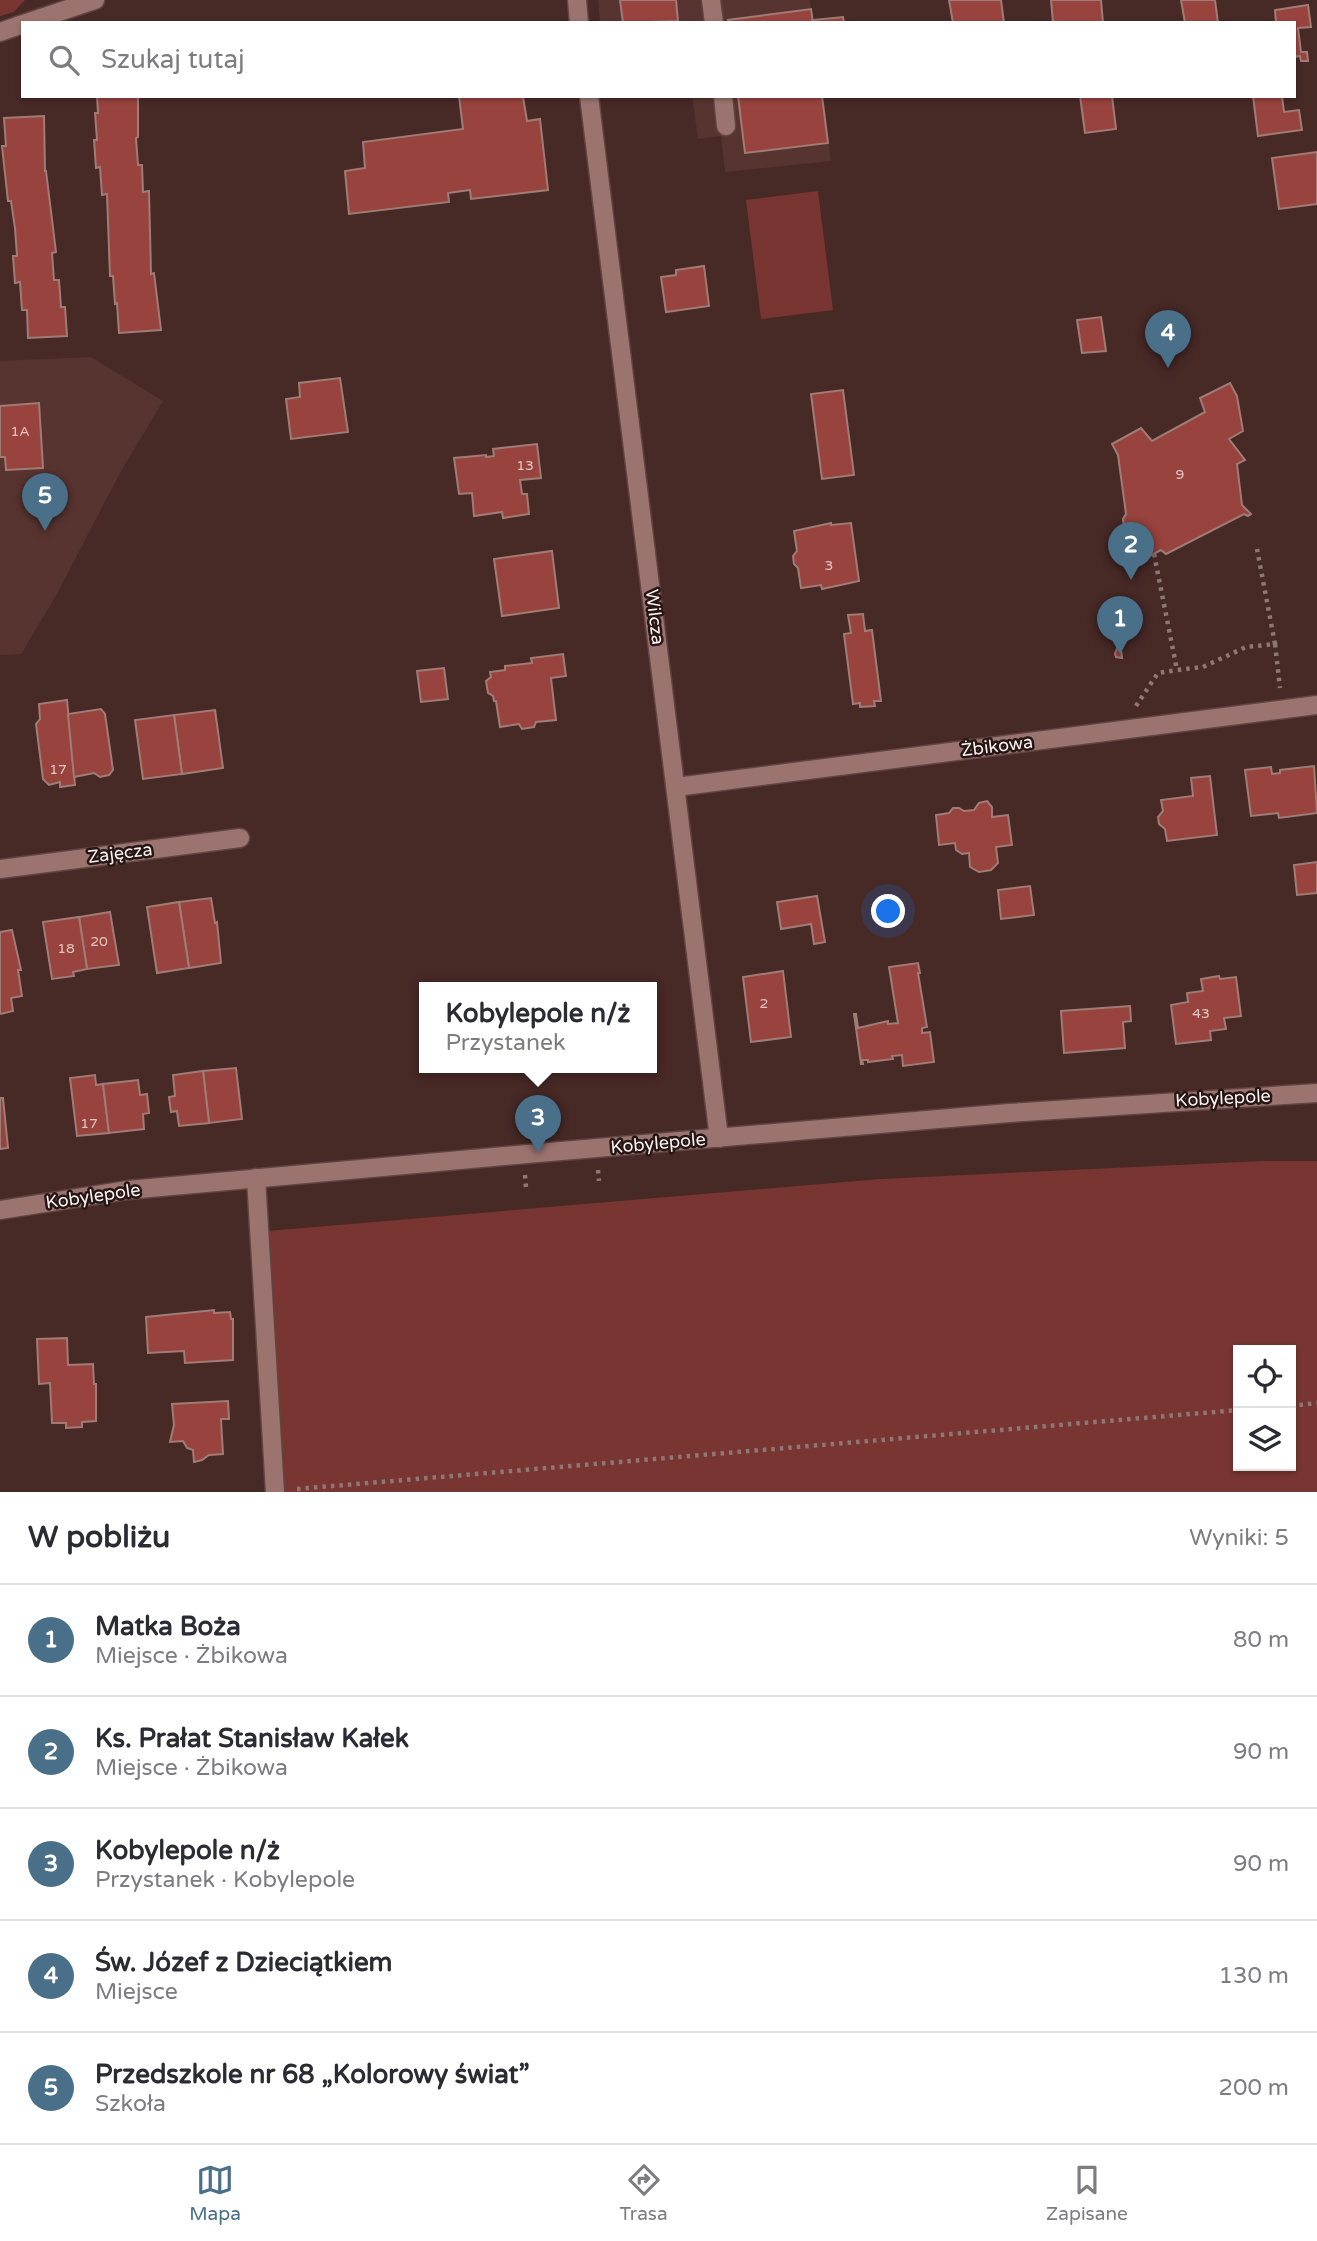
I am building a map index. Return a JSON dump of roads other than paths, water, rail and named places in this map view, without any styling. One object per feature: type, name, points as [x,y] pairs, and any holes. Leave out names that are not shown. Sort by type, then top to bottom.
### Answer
[{"type":"street","points":[[27,21],[46,8],[95,0]]},
{"type":"street","points":[[577,0],[579,21]]},
{"type":"street","points":[[711,0],[714,21]]},
{"type":"street","points":[[0,32],[21,24]]},
{"type":"street","name":"Wilcza","points":[[589,98],[719,1138]]},
{"type":"street","points":[[723,98],[726,126]]},
{"type":"street","name":"Żbikowa","points":[[676,787],[1317,705]]},
{"type":"street","name":"Zajęcza","points":[[0,869],[240,838]]},
{"type":"street","name":"Kobylepole","points":[[0,1210],[128,1190],[256,1178],[1087,1107],[1317,1093]]},
{"type":"street","points":[[256,1178],[275,1492]]},
{"type":"place","name":"Św. Józef z Dzieciątkiem","points":[[1168,368]]},
{"type":"place","name":"Przedszkole nr 68 „Kolorowy świat”","points":[[45,531]]},
{"type":"place","name":"Ks. Prałat Stanisław Kałek","points":[[1131,580]]},
{"type":"place","name":"Matka Boża","points":[[1120,654]]},
{"type":"place","name":"Kobylepole n/ż","points":[[538,1153]]}]
